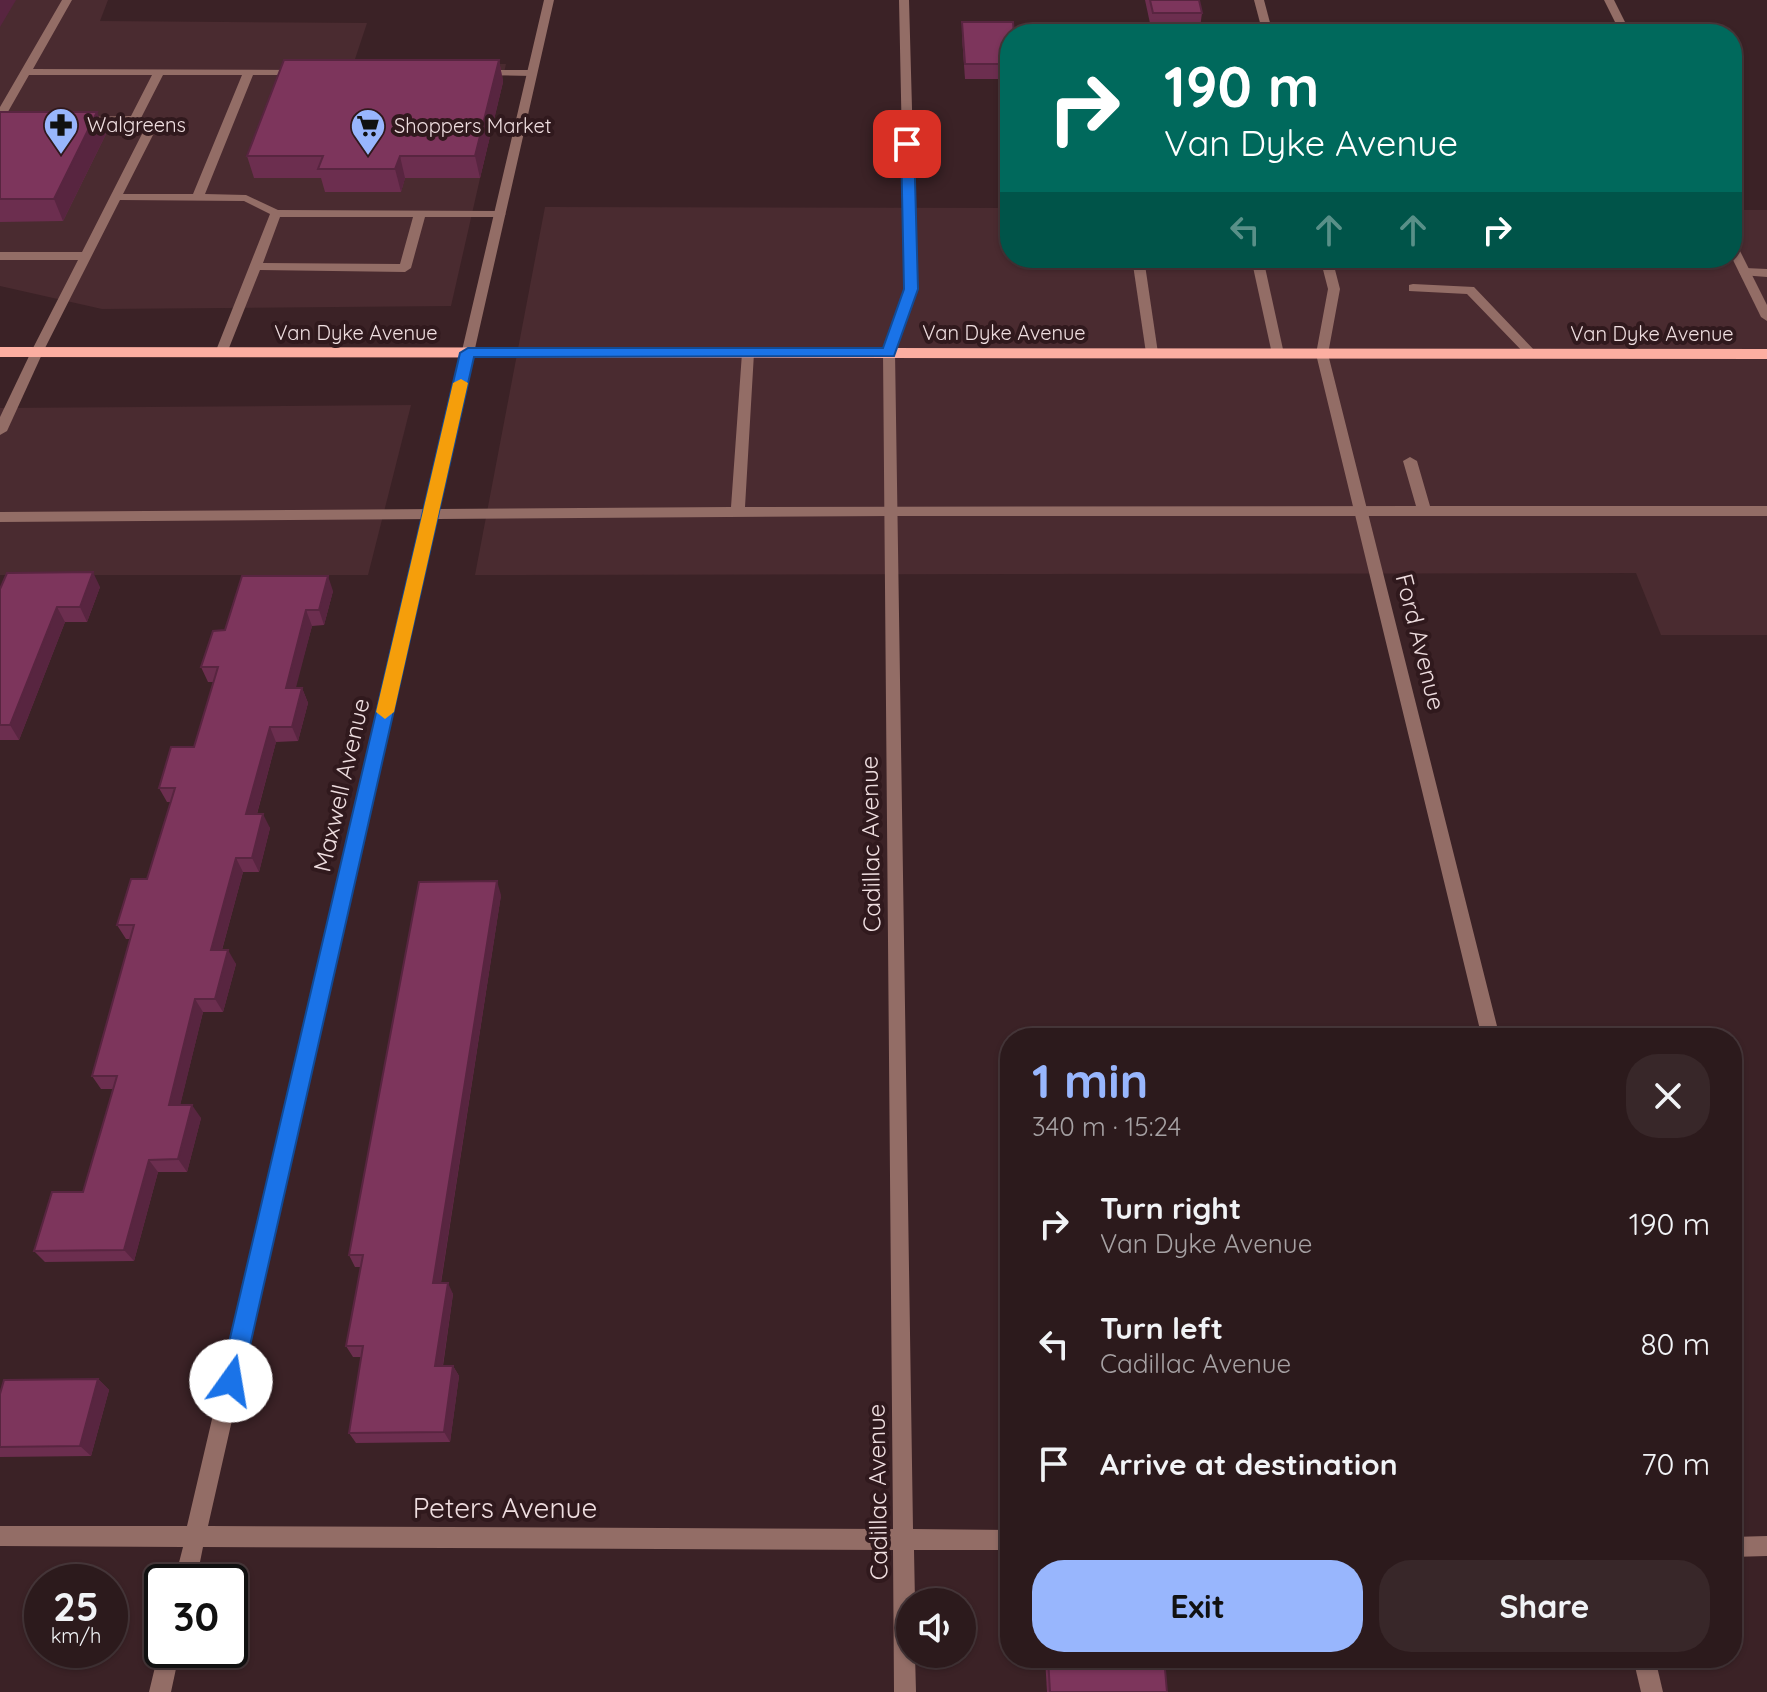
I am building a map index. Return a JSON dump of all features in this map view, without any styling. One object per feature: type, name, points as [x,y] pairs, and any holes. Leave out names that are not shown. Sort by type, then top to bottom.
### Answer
[{"type":"main road","name":"Van Dyke Avenue","points":[[0,352],[1767,354]]},
{"type":"street","points":[[15,120],[0,119],[67,0]]},
{"type":"street","name":"Maxwell Avenue","points":[[189,1564],[549,0]]},
{"type":"street","name":"Cadillac Avenue","points":[[904,0],[911,289],[889,352],[905,1692]]},
{"type":"street","points":[[1259,0],[1265,24]]},
{"type":"street","points":[[1609,0],[1621,24]]},
{"type":"street","points":[[27,72],[312,72]]},
{"type":"street","points":[[135,119],[159,72]]},
{"type":"street","points":[[198,197],[249,72]]},
{"type":"street","points":[[469,73],[532,73]]},
{"type":"street","points":[[0,431],[149,131],[135,119],[60,120]]},
{"type":"street","points":[[117,197],[246,198],[276,213],[500,214]]},
{"type":"street","points":[[221,353],[276,213]]},
{"type":"street","points":[[255,266],[405,268],[420,214]]},
{"type":"street","points":[[0,256],[86,256]]},
{"type":"street","points":[[1742,266],[1767,317]]},
{"type":"street","points":[[1139,268],[1152,353]]},
{"type":"street","points":[[1259,268],[1278,354]]},
{"type":"street","name":"Ford Avenue","points":[[1329,268],[1334,289],[1322,354],[1489,1028]]},
{"type":"street","points":[[1745,272],[1767,273]]},
{"type":"street","points":[[1413,288],[1470,290],[1531,353]]},
{"type":"street","points":[[738,512],[748,353]]},
{"type":"street","points":[[1410,461],[1424,511]]},
{"type":"street","points":[[0,517],[891,511],[1767,511]]},
{"type":"street","name":"Peters Avenue","points":[[0,1536],[1000,1540]]},
{"type":"street","points":[[1742,1547],[1767,1546]]},
{"type":"street","points":[[160,1692],[165,1668]]},
{"type":"street","points":[[1646,1668],[1652,1692]]},
{"type":"shaded area","points":[[0,0],[108,0],[100,21],[367,23],[353,65],[506,64],[451,306],[102,309],[0,286]]},
{"type":"shaded area","points":[[545,207],[1000,208],[1000,268],[1742,268],[1742,210],[1767,210],[1767,635],[1661,635],[1636,573],[475,575]]},
{"type":"shaded area","points":[[411,405],[368,575],[0,575],[0,408]]},
{"type":"building","points":[[1150,0],[1199,0],[1202,13],[1153,13]]},
{"type":"building","points":[[962,22],[1013,22],[1000,24],[1000,64],[965,64]]},
{"type":"building","points":[[284,60],[499,60],[475,156],[400,156],[395,169],[318,169],[323,156],[247,156]]},
{"type":"building","points":[[0,112],[97,112],[54,199],[0,199]]},
{"type":"building","points":[[93,572],[80,607],[57,607],[10,725],[0,725],[0,589],[7,573]]},
{"type":"building","points":[[242,576],[328,576],[319,610],[306,610],[286,688],[302,688],[292,727],[270,727],[246,814],[263,814],[252,858],[236,858],[211,950],[228,950],[215,999],[195,999],[169,1105],[192,1105],[178,1159],[149,1160],[124,1250],[34,1251],[52,1192],[83,1192],[117,1076],[92,1076],[134,925],[117,925],[131,879],[147,879],[175,788],[159,788],[171,747],[194,747],[218,667],[201,667],[213,631],[225,630]]},
{"type":"building","points":[[497,881],[433,1283],[448,1283],[435,1366],[453,1366],[444,1432],[349,1433],[363,1346],[346,1346],[363,1255],[349,1255],[419,882]]},
{"type":"building","points":[[98,1379],[80,1446],[0,1447],[0,1394],[4,1380]]},
{"type":"building","points":[[1049,1668],[1165,1668],[1167,1692],[1050,1692]]},
{"type":"slow traffic","points":[[385,712],[461,383]]},
{"type":"place","name":"Walgreens","points":[[61,156]]},
{"type":"place","name":"Shoppers Market","points":[[368,157]]},
{"type":"route","points":[[231,1381],[468,353],[889,352],[911,289],[907,144]]}]
